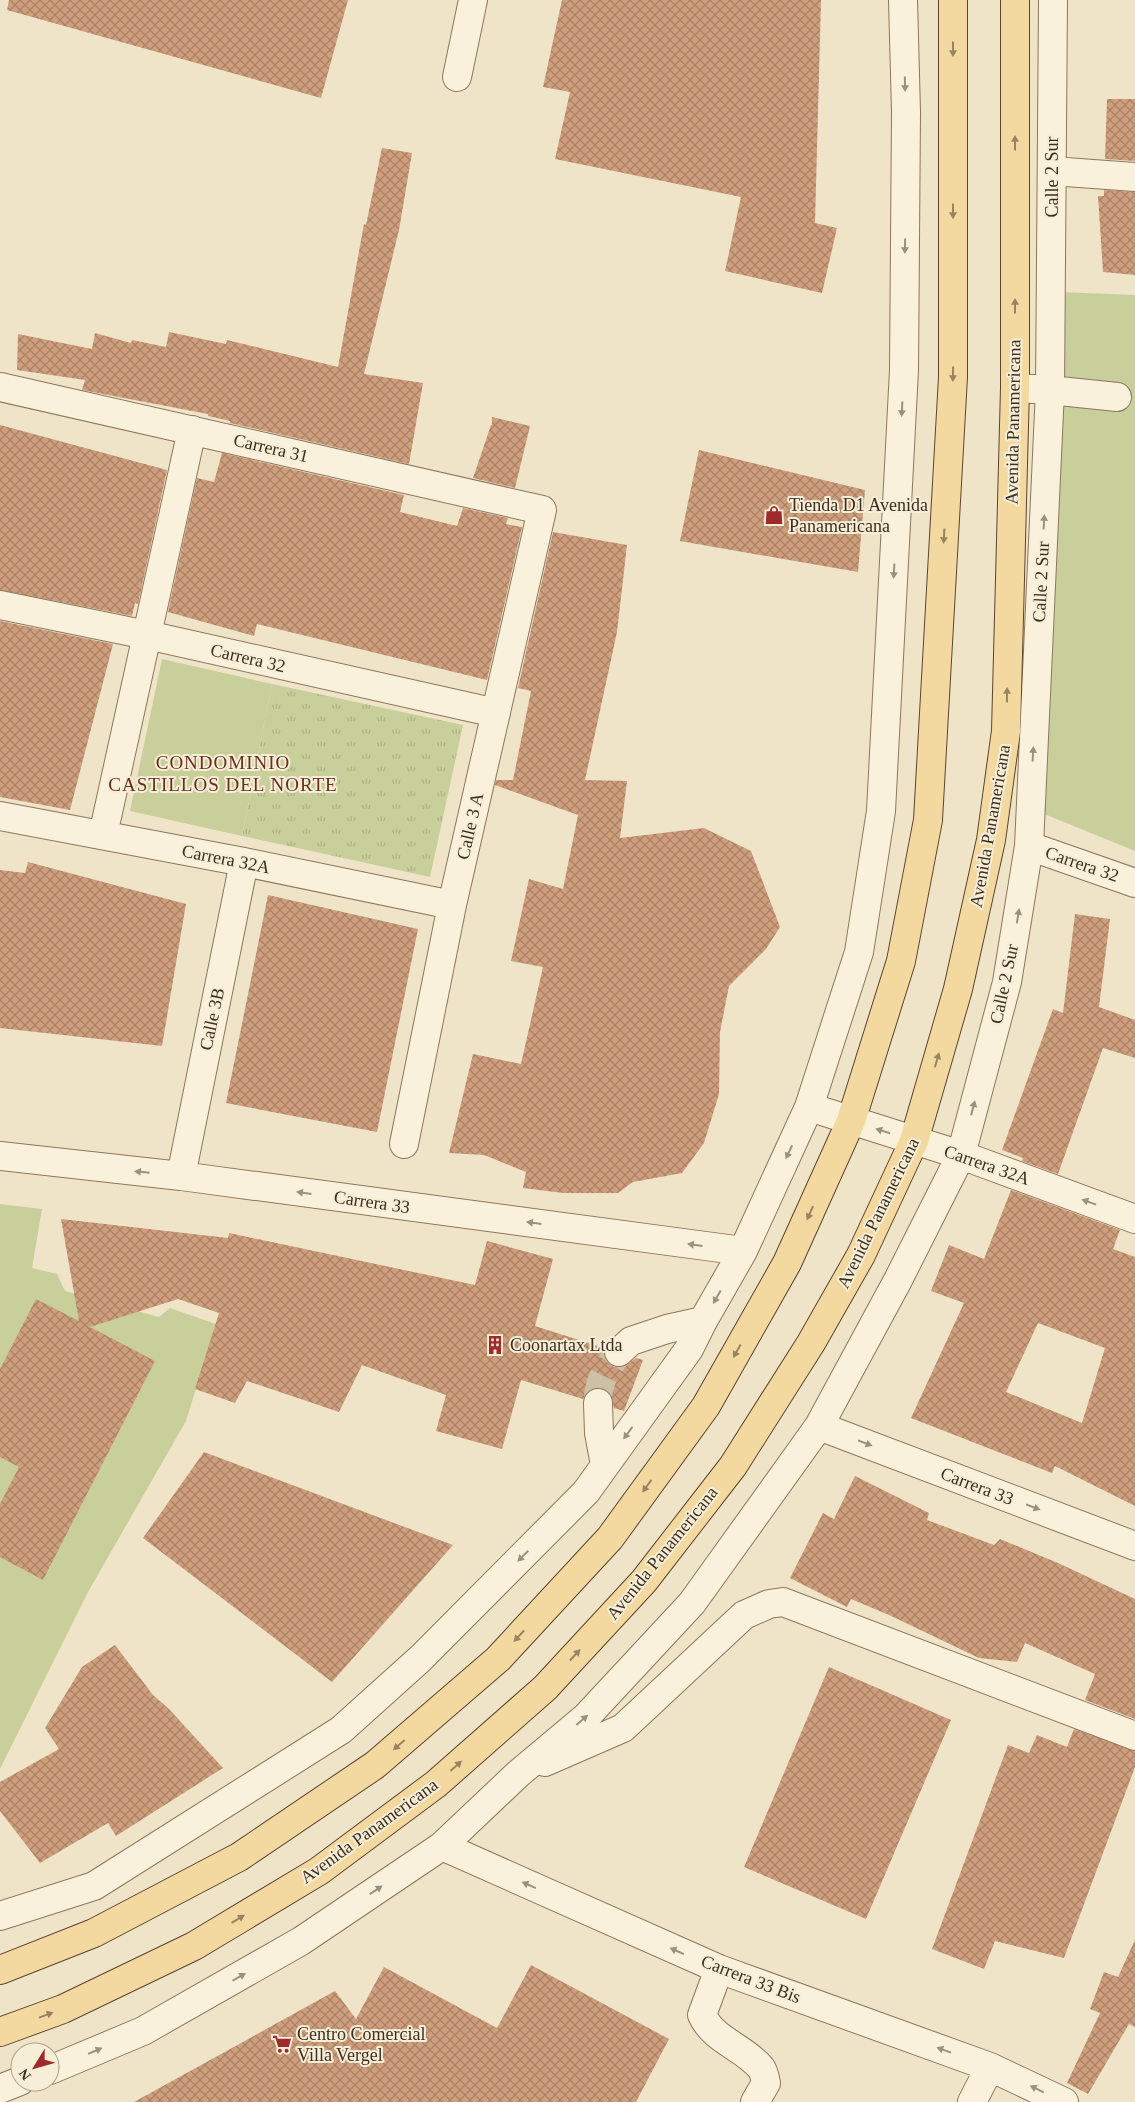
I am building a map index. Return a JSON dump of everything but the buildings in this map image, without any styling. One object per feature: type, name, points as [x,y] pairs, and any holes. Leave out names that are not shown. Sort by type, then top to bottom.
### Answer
[{"type":"main road","points":[[0,1970],[94,1933],[239,1857],[375,1765],[498,1659],[610,1538],[706,1406],[787,1263],[852,1121],[900,961],[928,820],[953,377],[953,0]]},
{"type":"main road","name":"Avenida Panamericana","points":[[0,2032],[63,2009],[194,1946],[319,1871],[436,1784],[545,1688],[644,1581],[733,1466],[811,1343],[861,1255],[914,1141],[960,980],[991,840],[1006,732],[1015,388],[1015,0]]},
{"type":"street","points":[[457,77],[472,0]]},
{"type":"street","points":[[0,1916],[94,1886],[341,1730],[422,1658],[586,1492],[689,1349],[744,1251],[809,1107],[859,952],[881,811],[904,370],[906,112],[904,0]]},
{"type":"street","name":"Calle 2 Sur","points":[[60,2066],[143,2031],[301,1941],[442,1846],[518,1774],[586,1717],[692,1603],[819,1426],[898,1280],[960,1155],[1007,982],[1029,846],[1050,390],[1053,0]]},
{"type":"street","points":[[1052,170],[1135,177]]},
{"type":"street","name":"Carrera 31","points":[[0,387],[542,510]]},
{"type":"street","points":[[1015,388],[1117,398]]},
{"type":"street","points":[[102,834],[192,430]]},
{"type":"street","name":"Calle 3 A","points":[[404,1144],[452,905],[542,510]]},
{"type":"street","name":"Carrera 32","points":[[0,605],[147,635],[496,713]]},
{"type":"street","name":"Carrera 32A","points":[[0,816],[102,834],[452,905]]},
{"type":"street","name":"Carrera 32","points":[[1029,846],[1135,882]]},
{"type":"street","name":"Calle 3B","points":[[181,1176],[244,862]]},
{"type":"street","name":"Carrera 32A","points":[[809,1107],[960,1155],[1135,1219]]},
{"type":"street","name":"Carrera 33","points":[[0,1156],[181,1176],[744,1251]]},
{"type":"street","points":[[619,1352],[631,1341],[667,1329],[703,1321]]},
{"type":"street","points":[[598,1403],[599,1433],[605,1465]]},
{"type":"street","name":"Carrera 33","points":[[819,1426],[1135,1546]]},
{"type":"street","points":[[518,1774],[623,1728],[744,1615],[769,1604],[784,1602],[1135,1736]]},
{"type":"street","name":"Carrera 33 Bis","points":[[442,1846],[719,1969],[990,2067],[1064,2102]]},
{"type":"street","points":[[719,1969],[702,2016],[714,2033],[750,2058],[762,2070],[766,2083],[755,2102]]},
{"type":"street","points":[[972,2102],[990,2067]]},
{"type":"green space","points":[[1059,292],[1135,295],[1135,851],[1037,811],[1062,450]]},
{"type":"green space","points":[[162,659],[272,684],[242,836],[130,811]]},
{"type":"green space","points":[[272,684],[463,725],[430,877],[242,836]]},
{"type":"green space","points":[[0,1204],[42,1209],[32,1268],[57,1274],[65,1291],[159,1317],[170,1308],[216,1324],[186,1421],[88,1592],[0,1769]]},
{"type":"tunnel","points":[[598,1403],[601,1382],[619,1352]]},
{"type":"place","name":"Tienda D1 Avenida Panamericana","points":[[774,515]]},
{"type":"place","name":"Coonartax Ltda","points":[[495,1345]]},
{"type":"place","name":"Centro Comercial Villa Vergel","points":[[282,2044]]},
{"type":"district","name":"CONDOMINIO CASTILLOS DEL NORTE","points":[[223,773]]}]
